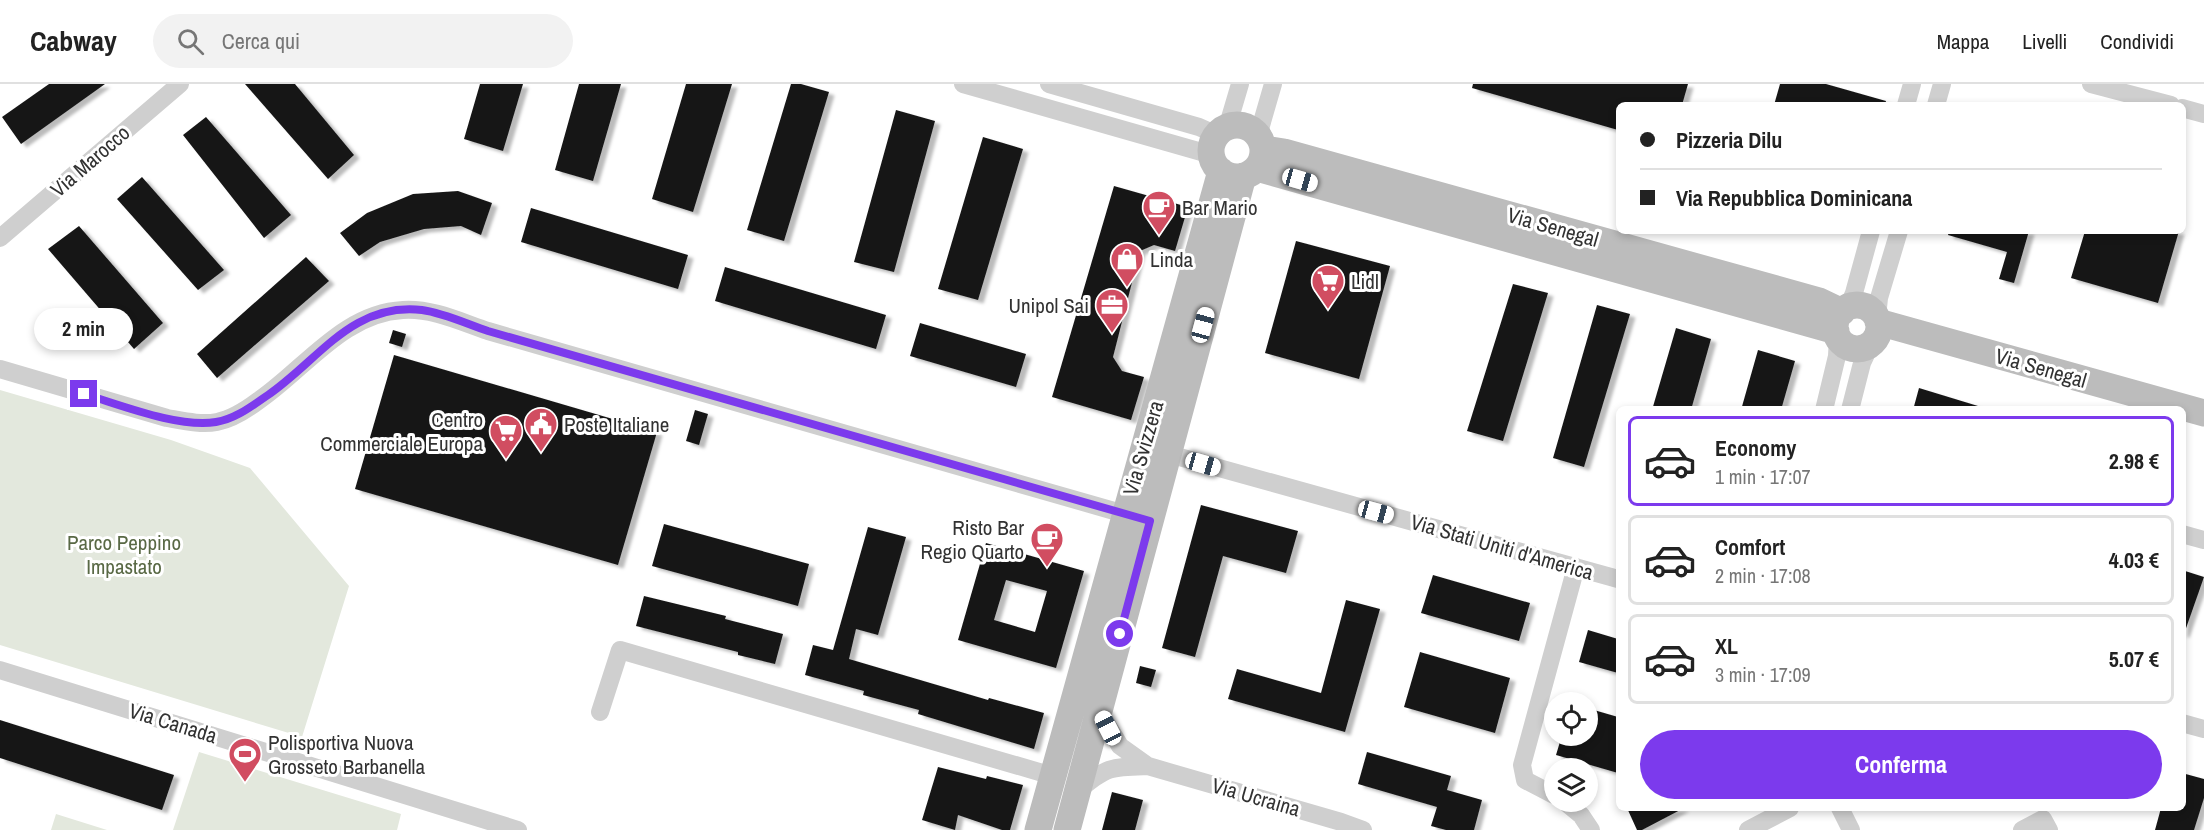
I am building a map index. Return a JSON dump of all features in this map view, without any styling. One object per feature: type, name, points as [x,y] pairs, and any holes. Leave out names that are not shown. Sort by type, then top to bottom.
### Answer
[{"type":"main road","name":"Via Senegal","points":[[1237,152],[1841,322]]},
{"type":"main road","name":"Via Svizzera","points":[[1038,830],[1053,776],[1138,517],[1237,152]]},
{"type":"main road","points":[[1861,305],[1873,312],[1875,330],[1859,348],[1853,348],[1842,342],[1841,322],[1861,305]]},
{"type":"main road","name":"Via Senegal","points":[[1875,330],[2111,406]]},
{"type":"main road","name":"Via Senegal","points":[[1875,330],[2176,406]]},
{"type":"main road","name":"Via Senegal","points":[[2186,408],[2204,413]]},
{"type":"main road","points":[[2186,427],[2204,432]]},
{"type":"main road","name":"Via Svizzera","points":[[1067,830],[1100,713],[1138,517]]},
{"type":"street","name":"Via Marocco","points":[[0,238],[180,84]]},
{"type":"street","name":"Via Senegal","points":[[963,84],[1237,152]]},
{"type":"street","name":"Via Senegal","points":[[1048,84],[1199,127],[1237,152]]},
{"type":"street","name":"Via Svizzera","points":[[1237,152],[1240,84]]},
{"type":"street","name":"Via Svizzera","points":[[1237,152],[1273,84]]},
{"type":"street","points":[[1907,102],[1912,84]]},
{"type":"street","points":[[1937,102],[1942,84]]},
{"type":"street","points":[[2091,84],[2159,102]]},
{"type":"street","points":[[2186,109],[2204,114]]},
{"type":"street","points":[[1825,406],[1837,356],[1841,322],[1852,300],[1871,234]]},
{"type":"street","points":[[1851,406],[1862,363],[1875,330],[1879,298],[1898,234]]},
{"type":"street","points":[[0,369],[167,418],[193,423],[217,422],[244,411],[274,390],[316,352],[363,319],[390,311],[424,310],[488,331],[1138,517]]},
{"type":"street","name":"Via Stati Uniti d'America","points":[[1156,450],[1616,578]]},
{"type":"street","points":[[2186,535],[2204,540]]},
{"type":"street","points":[[1544,790],[1525,780],[1522,765],[1576,567]]},
{"type":"street","points":[[600,712],[620,650],[1053,776]]},
{"type":"street","name":"Via Canada","points":[[0,670],[518,830]]},
{"type":"street","name":"Via Ucraina","points":[[1100,713],[1120,746],[1148,766]]},
{"type":"street","points":[[2186,724],[2204,729]]},
{"type":"street","name":"Via Ucraina","points":[[1079,790],[1098,774],[1108,769],[1119,766],[1148,766],[1364,830]]},
{"type":"street","points":[[1748,830],[1785,811]]},
{"type":"street","points":[[1842,811],[1851,830]]},
{"type":"street","points":[[1577,812],[1591,830]]},
{"type":"street","points":[[2022,830],[2043,819]]},
{"type":"green space","name":"Parco Peppino Impastato","points":[[0,390],[171,440],[250,468],[349,586],[302,737],[0,645]]},
{"type":"green space","name":"Polisportiva Nuova Grosseto Barbanella","points":[[199,752],[401,814],[397,830],[173,830]]},
{"type":"green space","points":[[56,814],[107,830],[51,830]]},
{"type":"building","points":[[49,84],[105,84],[21,144],[2,117]]},
{"type":"building","points":[[245,84],[295,84],[354,155],[328,179]]},
{"type":"building","points":[[480,84],[523,84],[503,151],[464,139]]},
{"type":"building","points":[[579,84],[621,84],[593,181],[555,170]]},
{"type":"building","points":[[686,84],[732,84],[693,212],[652,199]]},
{"type":"building","points":[[791,84],[801,84],[829,92],[784,241],[747,230]]},
{"type":"building","points":[[1473,84],[1688,84],[1683,102],[1616,102],[1616,129],[1472,88]]},
{"type":"building","points":[[1780,84],[1826,84],[1886,101],[1886,102],[1775,102]]},
{"type":"building","points":[[896,110],[935,121],[894,272],[854,262]]},
{"type":"building","points":[[206,117],[291,215],[264,238],[183,135]]},
{"type":"building","points":[[983,137],[1023,149],[978,300],[938,289]]},
{"type":"building","points":[[142,177],[224,270],[198,290],[117,199]]},
{"type":"building","points":[[1114,186],[1188,207],[1175,251],[1154,245],[1140,251],[1113,357],[1122,371],[1144,377],[1131,420],[1052,397]]},
{"type":"building","points":[[458,191],[492,203],[481,235],[461,226],[424,229],[380,242],[359,256],[340,233],[367,213],[413,194]]},
{"type":"building","points":[[531,208],[688,255],[678,289],[521,242]]},
{"type":"building","points":[[79,226],[163,323],[134,349],[48,249]]},
{"type":"building","points":[[2028,234],[2014,283],[1999,279],[2007,252],[1948,235]]},
{"type":"building","points":[[2084,234],[2178,234],[2158,303],[2071,278]]},
{"type":"building","name":"Lidl","points":[[1296,241],[1390,266],[1359,379],[1265,353]]},
{"type":"building","points":[[306,257],[329,281],[217,378],[197,354]]},
{"type":"building","points":[[725,267],[886,315],[876,349],[715,301]]},
{"type":"building","points":[[1513,284],[1548,293],[1503,441],[1467,431]]},
{"type":"building","points":[[1597,305],[1630,314],[1584,467],[1553,458]]},
{"type":"building","points":[[920,323],[1026,354],[1016,387],[910,356]]},
{"type":"building","points":[[1676,328],[1711,339],[1692,406],[1653,406]]},
{"type":"building","points":[[393,330],[406,334],[402,347],[389,343]]},
{"type":"building","points":[[1758,350],[1795,361],[1782,406],[1742,406]]},
{"type":"building","name":"Centro Commerciale Europa","points":[[394,355],[657,432],[618,565],[355,489]]},
{"type":"building","points":[[1919,388],[1978,406],[1914,406]]},
{"type":"building","points":[[695,410],[708,414],[699,445],[686,441]]},
{"type":"building","points":[[1201,505],[1298,531],[1286,573],[1223,556],[1195,657],[1162,648]]},
{"type":"building","points":[[664,524],[809,564],[798,606],[652,566]]},
{"type":"building","points":[[868,527],[906,537],[878,635],[856,629],[849,659],[988,700],[989,698],[1044,713],[1034,749],[918,714],[919,710],[863,695],[864,691],[805,675],[813,645],[833,650]]},
{"type":"building","points":[[986,543],[1084,571],[1056,668],[958,640]],"holes":[[[1006,580],[1047,591],[1035,632],[994,620]]]},
{"type":"building","points":[[2186,571],[2204,577],[2186,628]]},
{"type":"building","points":[[1433,575],[1530,603],[1519,641],[1421,613]]},
{"type":"building","points":[[644,596],[726,616],[725,619],[783,634],[775,664],[738,655],[738,652],[636,626]]},
{"type":"building","points":[[1346,600],[1380,609],[1345,732],[1228,699],[1237,669],[1321,693]]},
{"type":"building","points":[[1588,630],[1616,638],[1616,672],[1579,662]]},
{"type":"building","points":[[1420,652],[1510,678],[1495,733],[1404,707]]},
{"type":"building","points":[[1140,666],[1156,670],[1151,687],[1136,683]]},
{"type":"building","points":[[1598,711],[1616,716],[1616,772],[1598,767],[1598,758],[1566,758],[1556,755],[1559,746],[1598,746]]},
{"type":"building","points":[[0,720],[174,775],[162,810],[0,758]]},
{"type":"building","points":[[1367,752],[1451,776],[1447,790],[1482,800],[1474,830],[1446,830],[1431,826],[1437,807],[1358,784]]},
{"type":"building","points":[[938,767],[1023,785],[1010,830],[1002,830],[958,815],[955,830],[922,820]]},
{"type":"building","points":[[2186,774],[2204,779],[2204,798],[2194,830],[2155,830],[2160,811],[2186,811]]},
{"type":"building","points":[[1112,792],[1143,800],[1135,830],[1102,830]]},
{"type":"building","points":[[1628,811],[1678,811],[1642,830],[1637,830]]},
{"type":"place","name":"Bar Mario","points":[[1159,236]]},
{"type":"place","name":"Linda","points":[[1127,288]]},
{"type":"place","name":"Lidl","points":[[1328,310]]},
{"type":"place","name":"Unipol Sai","points":[[1112,334]]},
{"type":"place","name":"Poste Italiane","points":[[541,453]]},
{"type":"place","name":"Centro Commerciale Europa","points":[[506,460]]},
{"type":"place","name":"Risto Bar Regio Quarto","points":[[1047,568]]},
{"type":"place","name":"Polisportiva Nuova Grosseto Barbanella","points":[[245,783]]},
{"type":"route","points":[[84,394],[167,418],[193,423],[217,422],[244,411],[274,390],[316,352],[355,323],[390,311],[424,310],[488,331],[1150,521],[1120,634]]}]
